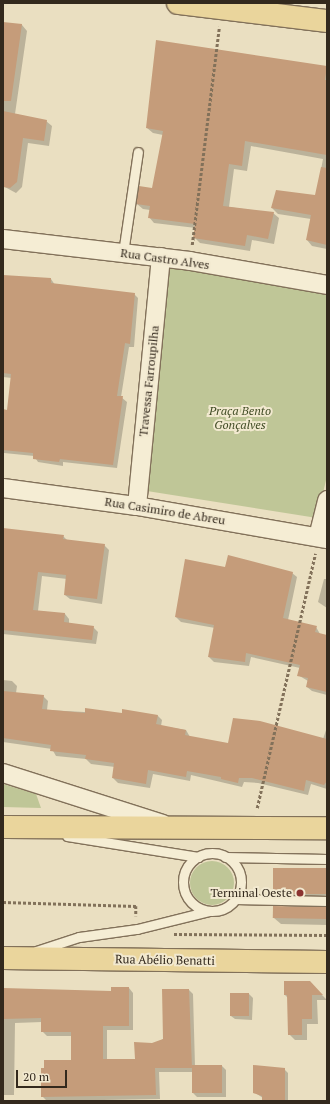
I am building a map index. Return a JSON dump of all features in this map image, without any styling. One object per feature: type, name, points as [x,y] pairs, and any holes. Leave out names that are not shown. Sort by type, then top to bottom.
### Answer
[{"type":"main road","points":[[178,3],[327,21]]},
{"type":"main road","points":[[8,827],[322,827]]},
{"type":"main road","name":"Rua Abélio Benatti","points":[[8,958],[327,962]]},
{"type":"street","name":"Rua Castro Alves","points":[[3,239],[190,261],[327,285]]},
{"type":"street","name":"Travessa Farroupilha","points":[[136,506],[161,257]]},
{"type":"street","name":"Rua Casimiro de Abreu","points":[[3,488],[136,506],[323,538]]},
{"type":"street","points":[[323,538],[327,500]]},
{"type":"street","points":[[3,773],[176,828]]},
{"type":"lane","points":[[123,253],[138,152]]},
{"type":"lane","points":[[8,827],[198,857],[216,854],[226,857],[327,859]]},
{"type":"lane","points":[[198,857],[186,870],[184,888],[193,904],[210,911]]},
{"type":"lane","points":[[8,958],[79,937],[137,929],[228,906],[235,899],[240,890],[240,876],[233,863],[226,857]]},
{"type":"lane","points":[[235,899],[327,901]]},
{"type":"path","points":[[190,261],[222,8]]},
{"type":"path","points":[[253,828],[323,538]]},
{"type":"green space","name":"Praça Bento Gonçalves","points":[[169,266],[327,291],[327,476],[317,518],[147,491]]},
{"type":"green space","points":[[3,784],[36,794],[41,808],[3,807]]},
{"type":"green space","points":[[212,861],[224,865],[230,871],[234,883],[230,895],[224,901],[212,905],[200,901],[194,895],[190,883],[194,871],[200,865]]},
{"type":"building","points":[[3,22],[22,24],[11,101],[3,101]]},
{"type":"building","points":[[156,40],[327,66],[325,80],[327,80],[327,155],[245,141],[242,166],[229,164],[223,206],[274,212],[268,239],[247,235],[245,246],[193,238],[195,224],[148,218],[150,206],[136,204],[139,186],[152,188],[163,131],[146,128]]},
{"type":"building","points":[[3,111],[47,120],[44,141],[23,138],[17,182],[10,188],[3,187]]},
{"type":"building","points":[[321,167],[327,168],[327,245],[306,240],[311,215],[271,208],[276,190],[315,195]]},
{"type":"building","points":[[3,275],[51,278],[51,283],[135,293],[130,344],[125,343],[117,396],[123,396],[113,465],[60,459],[59,462],[33,459],[33,453],[3,450],[3,409],[7,410],[11,374],[3,373]]},
{"type":"building","points":[[3,528],[64,535],[63,539],[105,544],[97,599],[64,595],[66,575],[38,572],[33,610],[65,613],[64,622],[94,626],[92,640],[3,630]]},
{"type":"building","points":[[228,555],[293,572],[283,618],[317,626],[315,632],[327,635],[327,692],[306,687],[308,678],[297,676],[300,665],[246,653],[245,662],[208,657],[214,625],[175,617],[185,559],[225,567]]},
{"type":"building","points":[[3,691],[44,695],[42,709],[85,713],[85,708],[122,713],[122,709],[158,715],[156,724],[186,730],[185,735],[228,743],[233,718],[260,721],[327,739],[327,781],[324,785],[306,780],[304,791],[252,778],[239,778],[238,783],[221,779],[221,777],[187,771],[186,777],[148,770],[146,784],[112,778],[114,763],[85,759],[86,755],[50,751],[51,745],[3,738]]},
{"type":"building","points":[[273,868],[327,868],[327,894],[273,894]]},
{"type":"building","points":[[273,906],[327,907],[327,919],[273,918]]},
{"type":"building","points":[[284,981],[310,981],[323,995],[312,995],[312,1019],[302,1019],[302,1035],[288,1035],[287,995],[284,995]]},
{"type":"building","points":[[111,987],[129,987],[129,1026],[103,1026],[103,1059],[135,1059],[134,1042],[152,1043],[163,1039],[162,989],[189,989],[192,1068],[155,1068],[156,1095],[41,1097],[41,1068],[44,1068],[44,1060],[71,1060],[71,1032],[41,1032],[41,1018],[3,1019],[3,988],[111,991]]},
{"type":"building","points":[[230,993],[249,993],[249,1016],[230,1016]]},
{"type":"building","points":[[192,1065],[222,1065],[222,1093],[192,1093]]},
{"type":"building","points":[[253,1065],[285,1068],[285,1101],[262,1101],[262,1096],[253,1093]]},
{"type":"place","name":"Terminal Oeste","points":[[300,893]]}]
